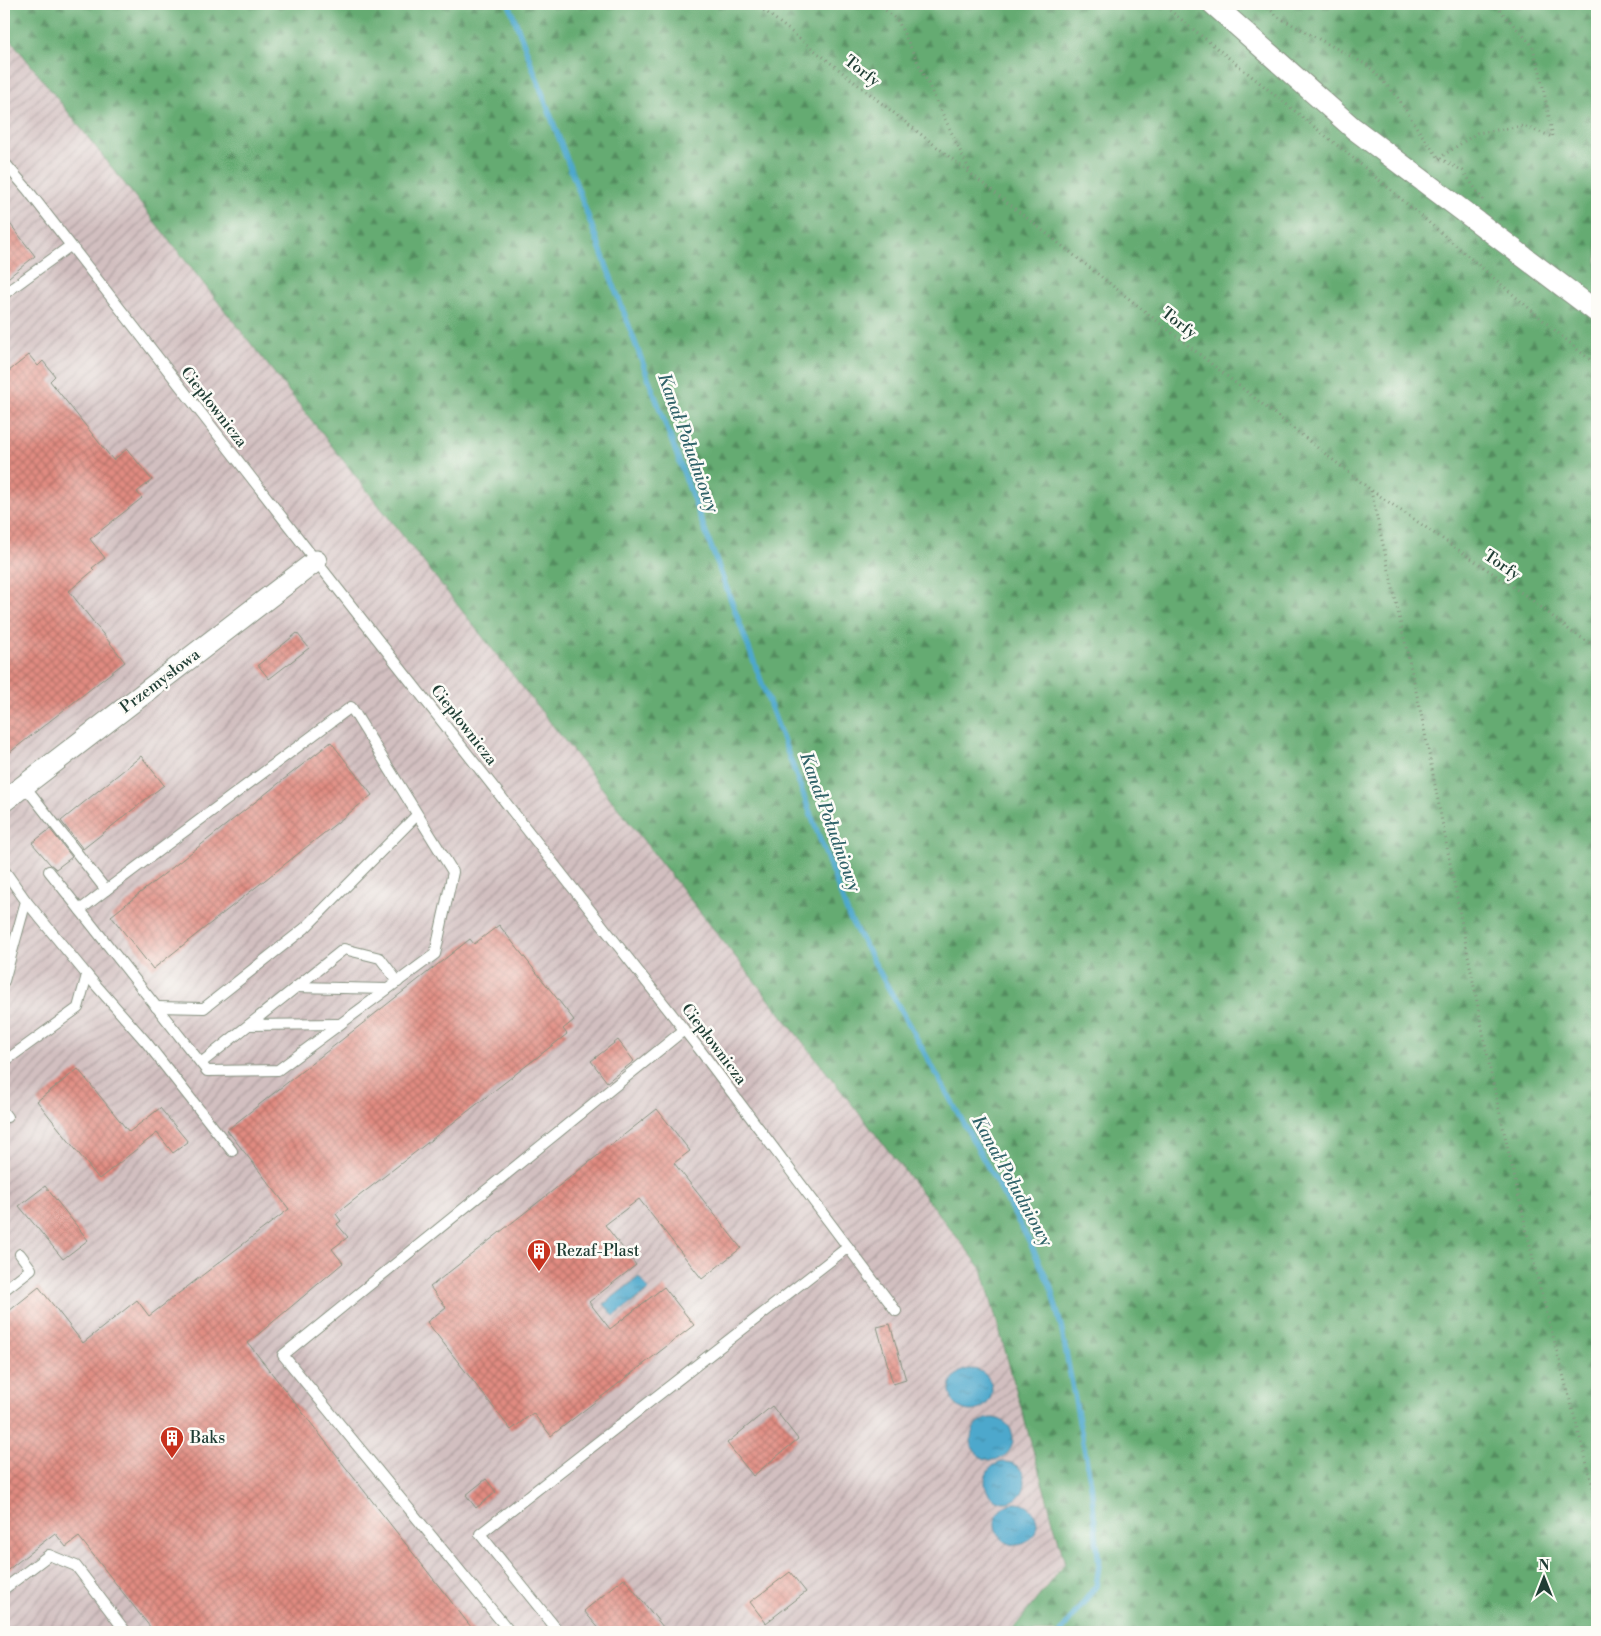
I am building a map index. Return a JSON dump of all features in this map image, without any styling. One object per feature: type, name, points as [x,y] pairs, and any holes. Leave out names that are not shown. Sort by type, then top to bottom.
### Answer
[{"type":"street","points":[[1213,4],[1353,128],[1597,312]]},
{"type":"street","name":"Przemysłowa","points":[[4,801],[316,562]]},
{"type":"lane","name":"Ciepłownicza","points":[[4,162],[684,1030],[896,1311]]},
{"type":"lane","points":[[4,294],[70,246]]},
{"type":"lane","points":[[50,871],[80,910],[156,1007],[207,1071],[278,1070],[435,954],[453,872],[351,707],[80,910]]},
{"type":"lane","points":[[24,785],[106,890]]},
{"type":"lane","points":[[156,1007],[204,1008],[305,928],[417,814]]},
{"type":"lane","points":[[4,870],[26,901],[87,975],[146,1042],[232,1151]]},
{"type":"lane","points":[[4,981],[26,901]]},
{"type":"lane","points":[[201,1063],[344,949],[380,958],[398,982]]},
{"type":"lane","points":[[4,1064],[5,1061],[78,1008],[87,975]]},
{"type":"lane","points":[[296,987],[387,989]]},
{"type":"lane","points":[[249,1025],[341,1024]]},
{"type":"lane","points":[[510,1632],[283,1355],[684,1030]]},
{"type":"lane","points":[[559,1632],[480,1534],[848,1247]]},
{"type":"lane","points":[[4,1290],[31,1269],[20,1254]]},
{"type":"lane","points":[[4,1589],[49,1555],[76,1566],[126,1632]]},
{"type":"path","name":"Torfy","points":[[756,4],[1370,490],[1532,600],[1572,632],[1597,647]]},
{"type":"path","points":[[878,4],[898,22],[971,174]]},
{"type":"path","points":[[1162,4],[1358,162],[1578,350],[1597,364]]},
{"type":"path","points":[[1264,4],[1278,17],[1369,66],[1398,98],[1418,132],[1439,158],[1463,171],[1483,200],[1491,232]]},
{"type":"path","points":[[1439,158],[1477,133],[1523,126],[1553,137],[1540,72],[1532,45],[1494,4]]},
{"type":"path","points":[[1370,490],[1422,718],[1492,1078],[1537,1276],[1597,1502]]},
{"type":"shaded area","points":[[4,31],[982,1269],[1065,1563],[1011,1632],[4,1632]]},
{"type":"green space","points":[[4,4],[1597,4],[1597,1632],[1011,1632],[1065,1563],[982,1269],[4,31]]},
{"type":"water","points":[[639,1277],[649,1290],[614,1316],[604,1304]]},
{"type":"water","points":[[971,1369],[986,1375],[992,1390],[986,1405],[971,1411],[956,1405],[950,1390],[956,1375]]},
{"type":"water","points":[[992,1418],[1007,1424],[1013,1439],[1007,1454],[992,1460],[977,1454],[971,1439],[977,1424]]},
{"type":"water","points":[[1005,1462],[1019,1468],[1025,1482],[1019,1496],[1005,1502],[991,1496],[985,1482],[991,1468]]},
{"type":"water","points":[[1016,1503],[1031,1509],[1037,1524],[1031,1539],[1016,1545],[1001,1539],[995,1524],[1001,1509]]},
{"type":"building","points":[[4,216],[35,256],[4,281]]},
{"type":"building","points":[[29,355],[38,366],[43,361],[55,376],[50,381],[113,460],[127,449],[152,480],[137,492],[142,498],[90,539],[105,558],[69,591],[125,662],[4,757],[4,375]]},
{"type":"building","points":[[297,633],[309,648],[269,679],[258,665]]},
{"type":"building","points":[[331,742],[372,795],[153,969],[111,916]]},
{"type":"building","points":[[141,756],[164,785],[83,849],[61,821]]},
{"type":"building","points":[[50,829],[72,857],[56,869],[32,843]]},
{"type":"building","name":"Baks","points":[[499,925],[574,1020],[563,1029],[567,1034],[336,1214],[341,1221],[337,1224],[348,1237],[332,1249],[343,1263],[248,1343],[475,1632],[154,1632],[79,1537],[66,1547],[55,1533],[4,1573],[4,1315],[39,1287],[83,1343],[137,1300],[149,1316],[289,1209],[227,1130],[470,939],[474,944]]},
{"type":"building","points":[[618,1040],[634,1061],[607,1082],[591,1061]]},
{"type":"building","points":[[78,1069],[129,1132],[160,1108],[188,1142],[173,1153],[157,1133],[99,1179],[37,1101]]},
{"type":"building","name":"Rezaf-Plast","points":[[657,1109],[690,1151],[674,1163],[741,1248],[702,1279],[639,1199],[605,1225],[636,1265],[589,1302],[610,1329],[664,1287],[694,1325],[551,1436],[533,1413],[511,1430],[427,1322],[446,1307],[430,1287]]},
{"type":"building","points":[[45,1186],[88,1240],[63,1259],[19,1206]]},
{"type":"building","points":[[890,1324],[906,1380],[893,1384],[877,1327]]},
{"type":"building","points":[[772,1406],[798,1439],[753,1476],[727,1443]]},
{"type":"building","points":[[486,1479],[496,1492],[476,1508],[466,1495]]},
{"type":"building","points":[[790,1572],[806,1592],[766,1623],[750,1602]]},
{"type":"building","points":[[624,1578],[667,1632],[602,1632],[584,1611]]},
{"type":"waterway","name":"Kanał Południowy","points":[[509,4],[849,917],[1028,1239],[1050,1285],[1061,1326],[1091,1484],[1099,1566],[1096,1586],[1061,1632]]},
{"type":"place","name":"Rezaf-Plast","points":[[539,1272]]},
{"type":"place","name":"Baks","points":[[172,1459]]}]
